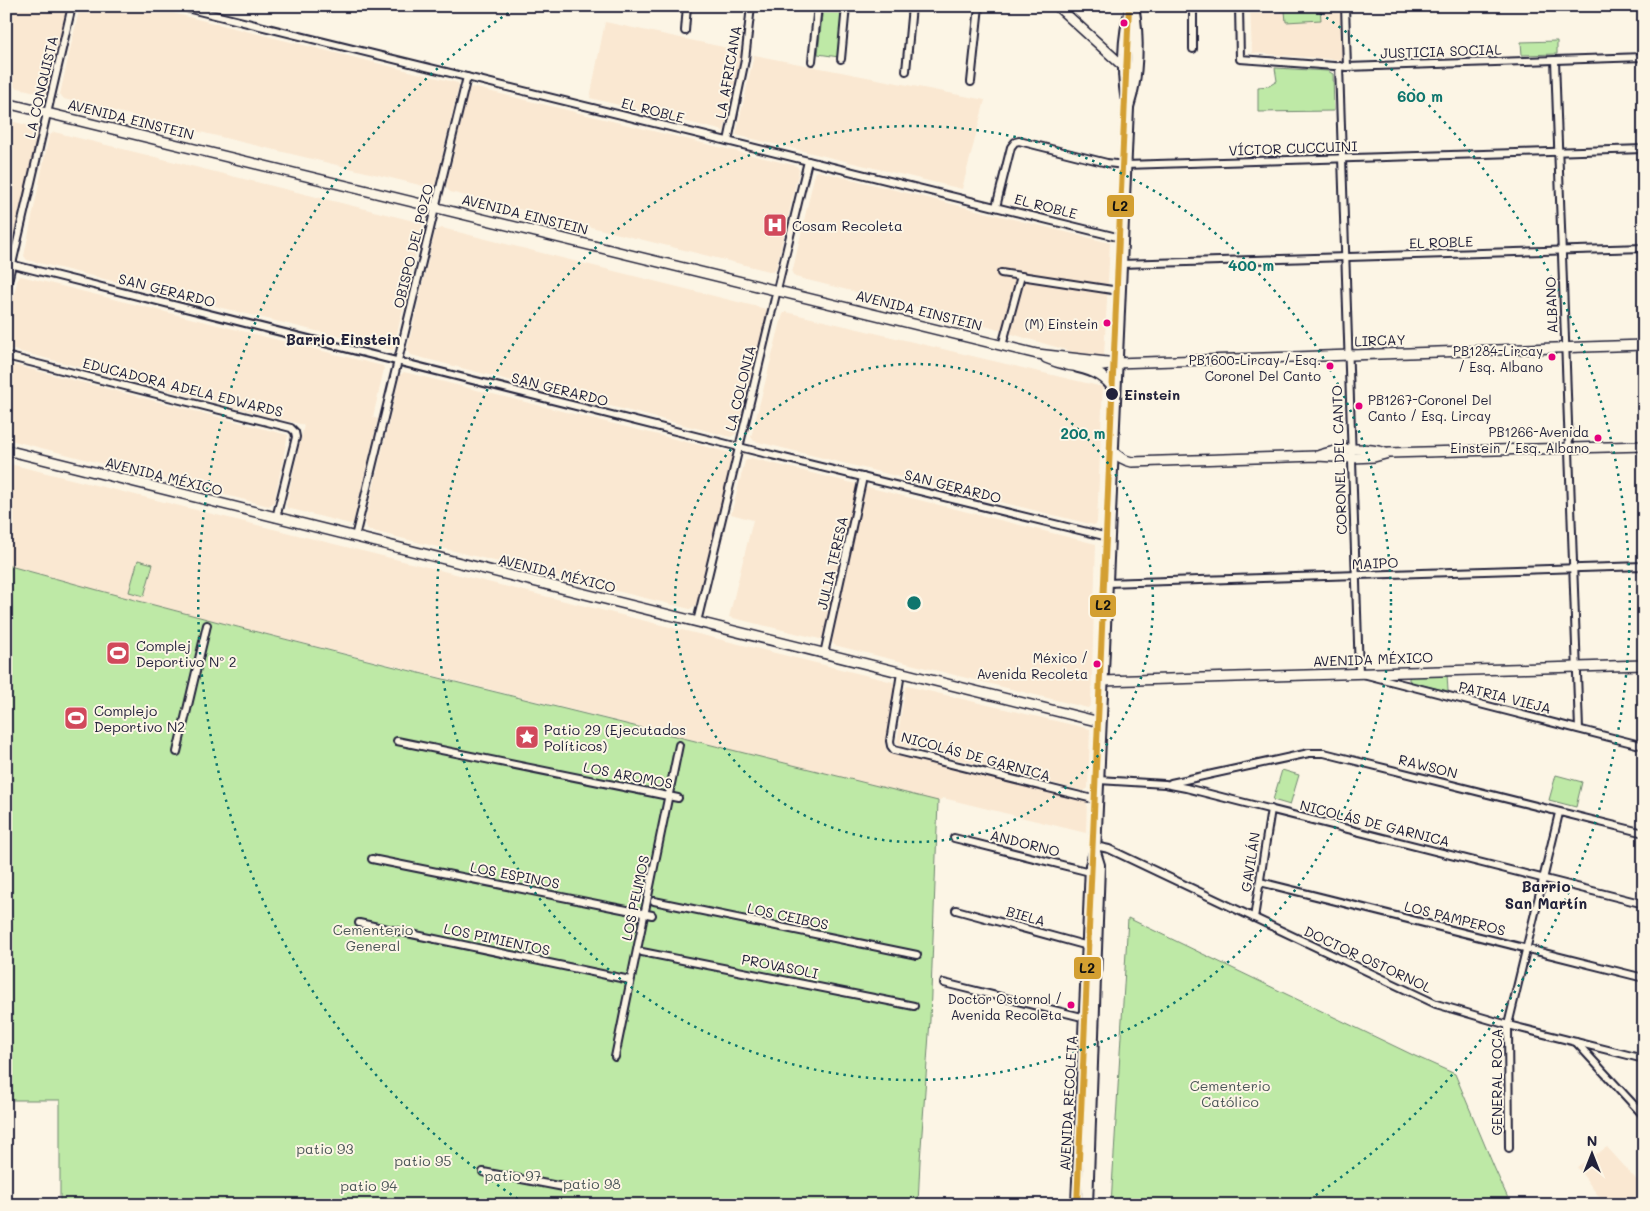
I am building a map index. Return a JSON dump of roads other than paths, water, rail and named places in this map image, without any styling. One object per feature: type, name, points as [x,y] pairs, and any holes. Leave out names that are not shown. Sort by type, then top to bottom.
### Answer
[{"type":"main road","name":"AVENIDA RECOLETA","points":[[1128,108],[1124,90],[1125,67],[1128,20],[1133,6]]},
{"type":"main road","name":"AVENIDA RECOLETA","points":[[1077,1205],[1086,1018],[1090,872],[1095,849],[1121,238],[1128,108],[1134,77],[1136,21],[1133,6]]},
{"type":"main road","points":[[1078,367],[1100,374],[1115,390]]},
{"type":"main road","name":"AVENIDA RECOLETA","points":[[1087,1205],[1099,865],[1095,849]]},
{"type":"street","name":"LA CONQUISTA","points":[[6,290],[9,263],[48,113],[72,6]]},
{"type":"street","name":"EL ROBLE","points":[[178,6],[1121,238]]},
{"type":"street","points":[[685,31],[687,6]]},
{"type":"street","name":"LA AFRICANA","points":[[728,141],[745,60],[751,6]]},
{"type":"street","points":[[812,61],[818,6]]},
{"type":"street","points":[[841,59],[846,6]]},
{"type":"street","points":[[906,71],[912,6]]},
{"type":"street","points":[[971,82],[979,6]]},
{"type":"street","points":[[1057,6],[1134,77]]},
{"type":"street","points":[[1192,49],[1193,6]]},
{"type":"street","name":"JUSTICIA SOCIAL","points":[[1239,6],[1240,59],[1347,66],[1644,57]]},
{"type":"street","points":[[1345,6],[1347,66]]},
{"type":"street","name":"ALBANO","points":[[1555,60],[1579,729]]},
{"type":"street","name":"CORONEL DEL CANTO","points":[[1339,66],[1359,673]]},
{"type":"street","name":"OBISPO DEL POZO","points":[[354,538],[467,77]]},
{"type":"street","name":"AVENIDA EINSTEIN","points":[[6,102],[1002,346],[1037,354],[1116,363]]},
{"type":"street","name":"VÍCTOR CUCCUINI","points":[[996,207],[1011,147],[1017,141],[1125,166],[1644,149]]},
{"type":"street","name":"LA COLONIA","points":[[697,622],[808,161]]},
{"type":"street","name":"EL ROBLE","points":[[1120,264],[1644,248]]},
{"type":"street","name":"SAN GERARDO","points":[[9,263],[739,447],[1108,537]]},
{"type":"street","points":[[1001,273],[1119,291]]},
{"type":"street","points":[[1002,346],[1021,276]]},
{"type":"street","name":"LIRCAY","points":[[1116,363],[1644,345]]},
{"type":"street","name":"AVENIDA EINSTEIN","points":[[1037,354],[1061,364],[1078,367],[1093,368],[1116,363]]},
{"type":"street","name":"EDUCADORA ADELA EDWARDS","points":[[6,356],[291,428],[295,432],[296,437],[276,518]]},
{"type":"street","points":[[1112,450],[1124,461],[1132,462],[1351,454],[1374,457],[1389,453],[1644,446]]},
{"type":"street","name":"AVENIDA MÉXICO","points":[[6,450],[1100,722]]},
{"type":"street","points":[[1111,475],[1117,469],[1132,462]]},
{"type":"street","name":"JULIA TERESA","points":[[824,654],[864,477]]},
{"type":"street","name":"MAIPO","points":[[1106,583],[1644,566]]},
{"type":"street","points":[[177,752],[207,625]]},
{"type":"street","name":"AVENIDA MÉXICO","points":[[1102,681],[1644,665]]},
{"type":"street","name":"NICOLÁS DE GARNICA","points":[[901,673],[890,741],[894,750],[1097,800]]},
{"type":"street","name":"PATRIA VIEJA","points":[[1359,673],[1644,746]]},
{"type":"street","name":"LOS AROMOS","points":[[397,741],[678,798]]},
{"type":"street","name":"LOS PEUMOS","points":[[615,1057],[679,745]]},
{"type":"street","name":"RAWSON","points":[[1165,784],[1203,784],[1318,752],[1644,834]]},
{"type":"street","name":"NICOLÁS DE GARNICA","points":[[1098,780],[1203,784],[1271,809],[1644,904]]},
{"type":"street","name":"GAVILÁN","points":[[1254,918],[1271,809]]},
{"type":"street","name":"GENERAL ROCA","points":[[1509,1148],[1508,1025],[1559,813]]},
{"type":"street","name":"ANDORNO","points":[[954,838],[1090,872]]},
{"type":"street","name":"DOCTOR OSTORNOL","points":[[1095,849],[1109,849],[1436,1004],[1508,1025],[1644,1059]]},
{"type":"street","name":"LOS ESPINOS","points":[[372,859],[652,915]]},
{"type":"street","name":"LOS PAMPEROS","points":[[1260,882],[1644,978]]},
{"type":"street","name":"LOS CEIBOS","points":[[654,901],[917,955]]},
{"type":"street","name":"BIELA","points":[[956,910],[1088,946]]},
{"type":"street","name":"LOS PIMIENTOS","points":[[359,923],[630,980]]},
{"type":"street","name":"PROVASOLI","points":[[642,952],[914,1006]]},
{"type":"street","points":[[944,983],[1086,1018]]},
{"type":"street","points":[[1575,1041],[1644,1116]]},
{"type":"street","points":[[483,1172],[569,1188]]},
{"type":"place","name":"Cosam Recoleta","points":[[775,225]]},
{"type":"place","name":"(M) Einstein","points":[[1107,323]]},
{"type":"place","name":"PB1284-Lircay / Esq. Albano","points":[[1552,357]]},
{"type":"place","name":"PB1600-Lircay / Esq. Coronel Del Canto","points":[[1330,366]]},
{"type":"place","name":"Einstein","points":[[1112,394]]},
{"type":"place","name":"PB1267-Coronel Del Canto / Esq. Lircay","points":[[1359,406]]},
{"type":"place","name":"PB1266-Avenida Einstein / Esq. Albano","points":[[1598,438]]},
{"type":"place","name":"Complej Deportivo Nº 2","points":[[118,653]]},
{"type":"place","name":"México / Avenida Recoleta","points":[[1097,664]]},
{"type":"place","name":"Complejo Deportivo N2","points":[[76,718]]},
{"type":"place","name":"Patio 29 (Ejecutados Políticos)","points":[[527,737]]},
{"type":"place","name":"Doctor Ostornol / Avenida Recoleta","points":[[1071,1005]]},
{"type":"district","name":"Barrio Einstein","points":[[343,339]]},
{"type":"district","name":"Barrio San Martín","points":[[1546,894]]},
{"type":"park label","name":"Cementerio General","points":[[373,938]]},
{"type":"park label","name":"Cementerio Católico","points":[[1230,1094]]},
{"type":"park label","name":"patio 93","points":[[325,1148]]},
{"type":"park label","name":"patio 95","points":[[423,1160]]},
{"type":"park label","name":"patio 97","points":[[513,1175]]},
{"type":"park label","name":"patio 98","points":[[592,1183]]},
{"type":"park label","name":"patio 94","points":[[369,1185]]}]
